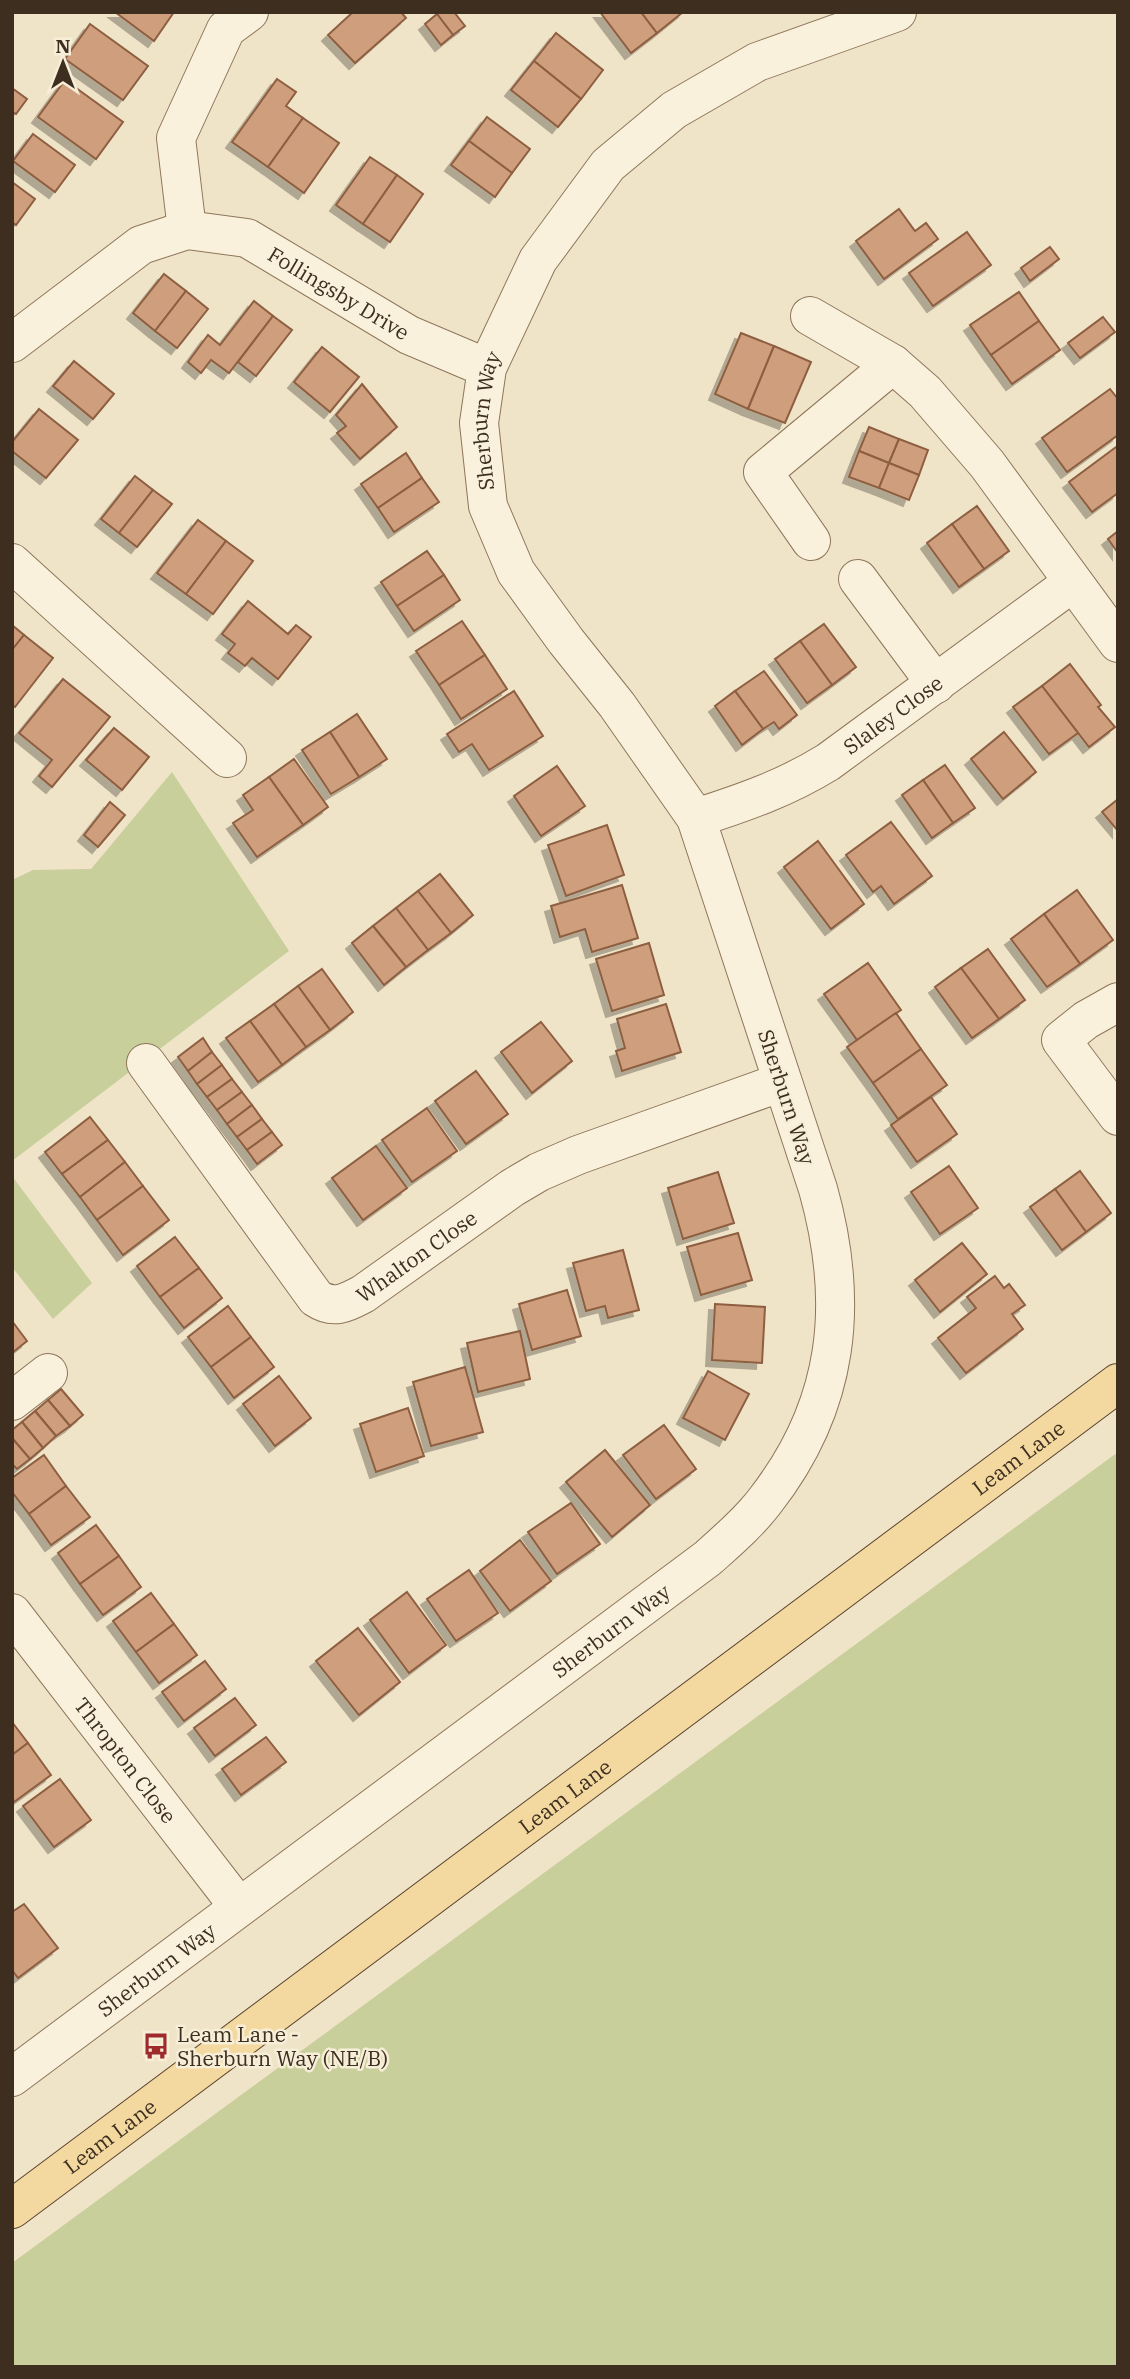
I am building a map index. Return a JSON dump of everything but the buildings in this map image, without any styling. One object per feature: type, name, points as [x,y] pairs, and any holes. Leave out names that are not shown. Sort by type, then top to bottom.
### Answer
[{"type":"main road","name":"Leam Lane","points":[[12,2209],[1118,1383]]},
{"type":"street","points":[[187,230],[176,138],[226,29],[249,12]]},
{"type":"street","name":"Sherburn Way","points":[[12,2077],[708,1558],[758,1510],[787,1470],[810,1426],[828,1373],[834,1341],[834,1262],[828,1225],[696,818],[617,705],[516,572],[488,506],[479,423],[486,368],[538,260],[608,165],[674,110],[757,62],[872,16]]},
{"type":"street","name":"Follingsby Drive","points":[[12,343],[141,245],[187,230],[247,238],[409,335],[486,368]]},
{"type":"street","points":[[810,316],[893,364],[925,392],[987,464],[1118,643]]},
{"type":"street","points":[[811,541],[763,472],[893,364]]},
{"type":"street","points":[[12,563],[226,758]]},
{"type":"street","points":[[858,579],[936,684]]},
{"type":"street","name":"Slaley Close","points":[[696,818],[766,795],[828,762],[1072,583]]},
{"type":"street","points":[[1118,1002],[1086,1020],[1061,1040],[1118,1116]]},
{"type":"street","name":"Whalton Close","points":[[146,1063],[316,1298],[325,1304],[336,1306],[363,1294],[512,1188],[539,1172],[578,1155],[782,1082]]},
{"type":"street","points":[[12,1401],[48,1373]]},
{"type":"street","name":"Thropton Close","points":[[12,1612],[239,1907]]},
{"type":"green space","points":[[172,772],[289,951],[12,1161],[12,880],[33,870],[91,869]]},
{"type":"green space","points":[[12,1176],[92,1283],[53,1319],[12,1267]]},
{"type":"green space","points":[[1118,1452],[1118,2367],[12,2367],[12,2263]]},
{"type":"place","name":"Leam Lane - Sherburn Way (NE/B)","points":[[156,2046]]}]
